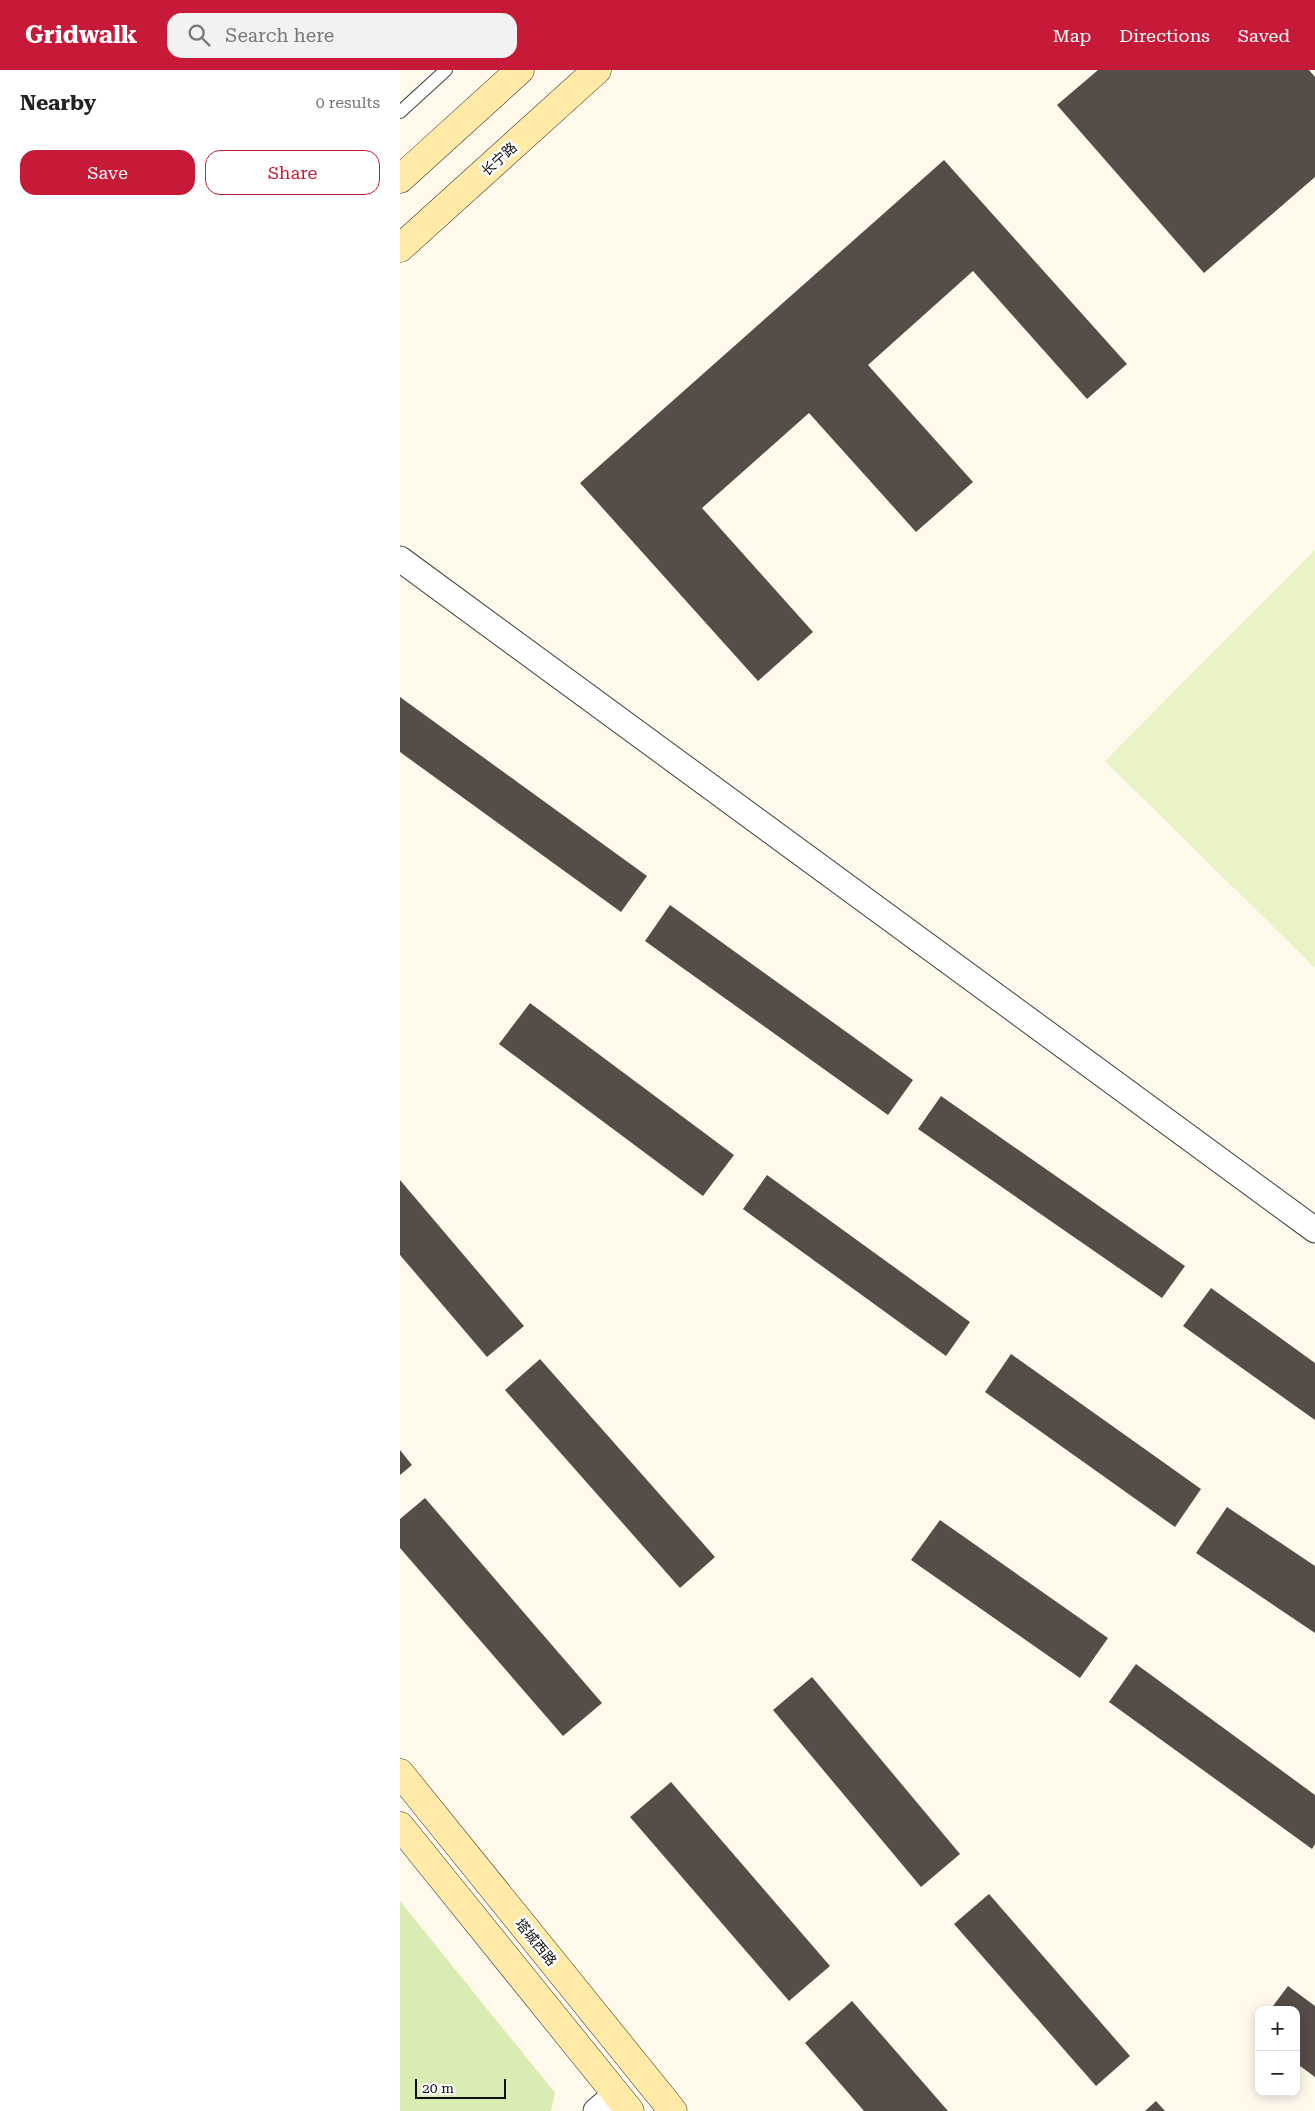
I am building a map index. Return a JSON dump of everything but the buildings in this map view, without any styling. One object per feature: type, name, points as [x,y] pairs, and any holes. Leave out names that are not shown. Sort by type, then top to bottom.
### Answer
[{"type":"main road","points":[[400,179],[520,70]]},
{"type":"main road","name":"长宁路","points":[[400,248],[597,70]]},
{"type":"main road","name":"塔城西路","points":[[400,1773],[673,2111]]},
{"type":"main road","points":[[400,1826],[614,2105]]},
{"type":"street","points":[[400,559],[1315,1230]]},
{"type":"lane","points":[[400,112],[446,70]]},
{"type":"green space","points":[[1315,550],[1315,968],[1105,761]]},
{"type":"green space","points":[[400,1901],[555,2093],[551,2111],[400,2111]]}]
